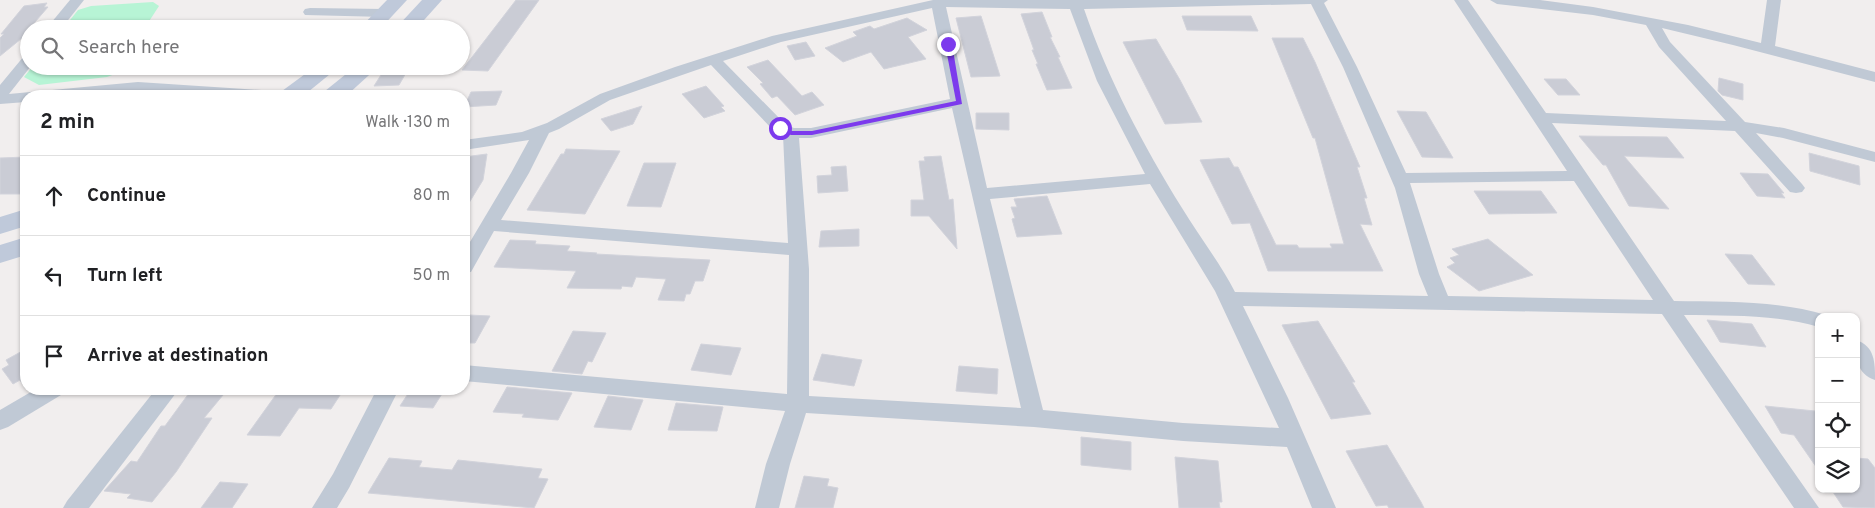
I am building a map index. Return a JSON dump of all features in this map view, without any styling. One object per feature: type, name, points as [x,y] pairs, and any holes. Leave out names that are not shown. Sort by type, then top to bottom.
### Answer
[{"type":"main road","points":[[414,20],[433,0]]},
{"type":"main road","points":[[378,20],[391,6]]},
{"type":"main road","points":[[298,90],[318,75]]},
{"type":"main road","points":[[340,90],[358,75]]},
{"type":"main road","points":[[0,226],[20,219]]},
{"type":"main road","points":[[0,254],[20,248]]},
{"type":"street","points":[[61,20],[77,0]]},
{"type":"street","points":[[1316,0],[1350,67],[1400,178],[1429,274],[1441,303]]},
{"type":"street","points":[[470,144],[524,136],[542,130],[605,97],[713,59],[786,37],[938,3],[1322,0]]},
{"type":"street","points":[[1461,0],[1668,308],[1807,508]]},
{"type":"street","points":[[1497,0],[1593,10],[1767,49],[1875,77]]},
{"type":"street","points":[[1767,49],[1774,0]]},
{"type":"street","points":[[1075,2],[1084,34],[1105,85],[1156,178],[1228,299],[1294,438],[1324,508]]},
{"type":"street","points":[[938,3],[980,194],[1034,418]]},
{"type":"street","points":[[310,12],[391,6]]},
{"type":"street","points":[[1651,22],[1664,44],[1796,188]]},
{"type":"street","points":[[713,59],[780,128],[791,133],[812,133],[959,102]]},
{"type":"street","points":[[0,95],[20,70]]},
{"type":"street","points":[[104,90],[138,87],[184,90]]},
{"type":"street","points":[[0,99],[20,97]]},
{"type":"street","points":[[1540,118],[1740,126],[1784,132],[1875,157]]},
{"type":"street","points":[[470,256],[520,173],[542,130]]},
{"type":"street","points":[[767,508],[778,464],[798,403],[798,250],[791,133]]},
{"type":"street","points":[[1400,178],[1579,176]]},
{"type":"street","points":[[980,194],[1156,178]]},
{"type":"street","points":[[488,224],[798,250]]},
{"type":"street","points":[[1228,299],[1668,308],[1778,312],[1798,314],[1815,319]]},
{"type":"street","points":[[1860,353],[1875,372]]},
{"type":"street","points":[[470,374],[798,403],[1034,418],[1183,432],[1294,438]]},
{"type":"street","points":[[0,421],[42,395]]},
{"type":"street","points":[[75,508],[163,395]]},
{"type":"street","points":[[324,508],[341,481],[385,395]]},
{"type":"green space","points":[[153,2],[159,6],[150,20],[70,20],[78,10],[91,6]]},
{"type":"green space","points":[[26,75],[112,75],[39,85],[24,77]]},
{"type":"building","points":[[516,0],[539,0],[488,71],[470,70],[470,60]]},
{"type":"building","points":[[47,3],[44,7],[48,7],[37,20],[20,20],[20,40],[0,56],[0,38],[4,34],[1,34],[24,6]]},
{"type":"building","points":[[1042,12],[1052,37],[1050,37],[1072,88],[1047,90],[1036,64],[1038,64],[1032,50],[1034,50],[1021,14]]},
{"type":"building","points":[[981,16],[1000,76],[971,77],[956,18]]},
{"type":"building","points":[[1182,16],[1251,16],[1258,31],[1187,30]]},
{"type":"building","points":[[907,18],[927,30],[908,37],[926,59],[884,69],[871,52],[843,62],[825,48],[857,36],[853,32],[870,26],[874,29]]},
{"type":"building","points":[[1272,38],[1303,38],[1315,62],[1360,167],[1357,167],[1367,198],[1364,198],[1372,225],[1360,224],[1383,271],[1268,271],[1250,223],[1232,224],[1200,160],[1229,158],[1234,167],[1238,167],[1276,245],[1297,245],[1299,248],[1332,248],[1330,244],[1344,244],[1315,138],[1313,138]]},
{"type":"building","points":[[1156,39],[1202,122],[1165,124],[1123,42]]},
{"type":"building","points":[[806,42],[815,56],[795,60],[787,46]]},
{"type":"building","points":[[768,60],[802,96],[812,92],[824,105],[795,115],[777,96],[772,98],[760,84],[763,83],[747,67]]},
{"type":"building","points":[[381,75],[405,75],[399,85],[374,86]]},
{"type":"building","points":[[1719,78],[1743,84],[1743,100],[1722,95],[1718,91]]},
{"type":"building","points":[[1544,79],[1566,79],[1580,95],[1558,95]]},
{"type":"building","points":[[706,86],[724,106],[721,107],[725,111],[704,118],[682,94]]},
{"type":"building","points":[[502,91],[496,105],[470,107],[471,92]]},
{"type":"building","points":[[642,106],[633,124],[611,131],[601,119]]},
{"type":"building","points":[[1397,111],[1426,112],[1453,158],[1422,157]]},
{"type":"building","points":[[976,113],[1009,113],[1009,130],[976,129]]},
{"type":"building","points":[[1579,136],[1667,137],[1684,158],[1624,156],[1669,209],[1629,206],[1606,165],[1603,165]]},
{"type":"building","points":[[566,149],[620,151],[585,214],[527,210],[561,154],[564,154]]},
{"type":"building","points":[[1809,153],[1859,166],[1860,185],[1810,171]]},
{"type":"building","points":[[487,154],[483,180],[470,201],[470,156]]},
{"type":"building","points":[[941,156],[949,200],[953,199],[957,249],[929,216],[911,216],[911,200],[924,200],[919,161],[925,161],[924,157]]},
{"type":"building","points":[[20,157],[20,194],[0,194],[0,158]]},
{"type":"building","points":[[644,163],[676,163],[661,207],[627,206]]},
{"type":"building","points":[[846,166],[848,191],[818,193],[817,176],[832,175],[831,167]]},
{"type":"building","points":[[1740,173],[1768,174],[1784,193],[1781,193],[1785,198],[1757,196]]},
{"type":"building","points":[[1474,191],[1541,191],[1557,213],[1489,214]]},
{"type":"building","points":[[1047,196],[1062,234],[1017,237],[1012,219],[1015,218],[1011,207],[1017,207],[1014,199]]},
{"type":"building","points":[[859,229],[859,246],[819,247],[821,231]]},
{"type":"building","points":[[1488,239],[1533,275],[1479,291],[1447,267],[1455,263],[1450,258],[1459,255],[1452,249]]},
{"type":"building","points":[[510,240],[536,241],[535,244],[570,246],[567,251],[596,254],[710,260],[703,281],[695,281],[690,294],[686,294],[684,301],[658,300],[666,279],[636,277],[632,287],[622,286],[621,289],[567,288],[576,271],[494,267]]},
{"type":"building","points":[[1725,254],[1752,255],[1775,285],[1748,284]]},
{"type":"building","points":[[470,315],[490,316],[475,343],[470,343]]},
{"type":"building","points":[[1707,320],[1752,324],[1766,347],[1720,342]]},
{"type":"building","points":[[1318,321],[1355,382],[1352,382],[1371,414],[1331,419],[1282,325]]},
{"type":"building","points":[[573,331],[606,333],[592,362],[588,361],[582,374],[552,371]]},
{"type":"building","points":[[701,344],[741,348],[731,375],[691,370]]},
{"type":"building","points":[[20,352],[20,380],[13,384],[2,369],[9,365],[6,360]]},
{"type":"building","points":[[822,354],[862,360],[854,386],[813,380]]},
{"type":"building","points":[[959,366],[998,369],[997,394],[956,391]]},
{"type":"building","points":[[507,387],[572,393],[558,420],[522,417],[524,414],[493,412]]},
{"type":"building","points":[[188,395],[223,395],[204,418],[212,418],[176,472],[152,502],[127,498],[131,494],[104,491],[131,461],[137,462],[161,426],[165,426]]},
{"type":"building","points":[[276,395],[340,395],[331,409],[299,408],[280,436],[247,435]]},
{"type":"building","points":[[407,395],[441,395],[433,408],[400,406]]},
{"type":"building","points":[[608,396],[643,400],[631,430],[594,427]]},
{"type":"building","points":[[676,403],[723,407],[717,431],[668,430]]},
{"type":"building","points":[[1765,406],[1815,411],[1815,465],[1794,435],[1781,433]]},
{"type":"building","points":[[1081,437],[1131,442],[1131,470],[1081,465]]},
{"type":"building","points":[[1387,445],[1424,508],[1376,506],[1346,451]]},
{"type":"building","points":[[1175,457],[1218,461],[1222,502],[1219,502],[1220,508],[1179,508]]},
{"type":"building","points":[[389,458],[422,461],[419,467],[452,470],[458,460],[542,469],[538,478],[548,479],[534,508],[368,493]]},
{"type":"building","points":[[1860,458],[1868,459],[1875,468],[1875,508],[1843,507],[1834,493],[1860,493]]},
{"type":"building","points":[[804,476],[829,479],[827,486],[838,488],[833,508],[795,508]]},
{"type":"building","points":[[220,482],[248,484],[232,508],[201,508]]},
{"type":"route","points":[[780,128],[791,133],[812,133],[959,102],[948,44]]}]
